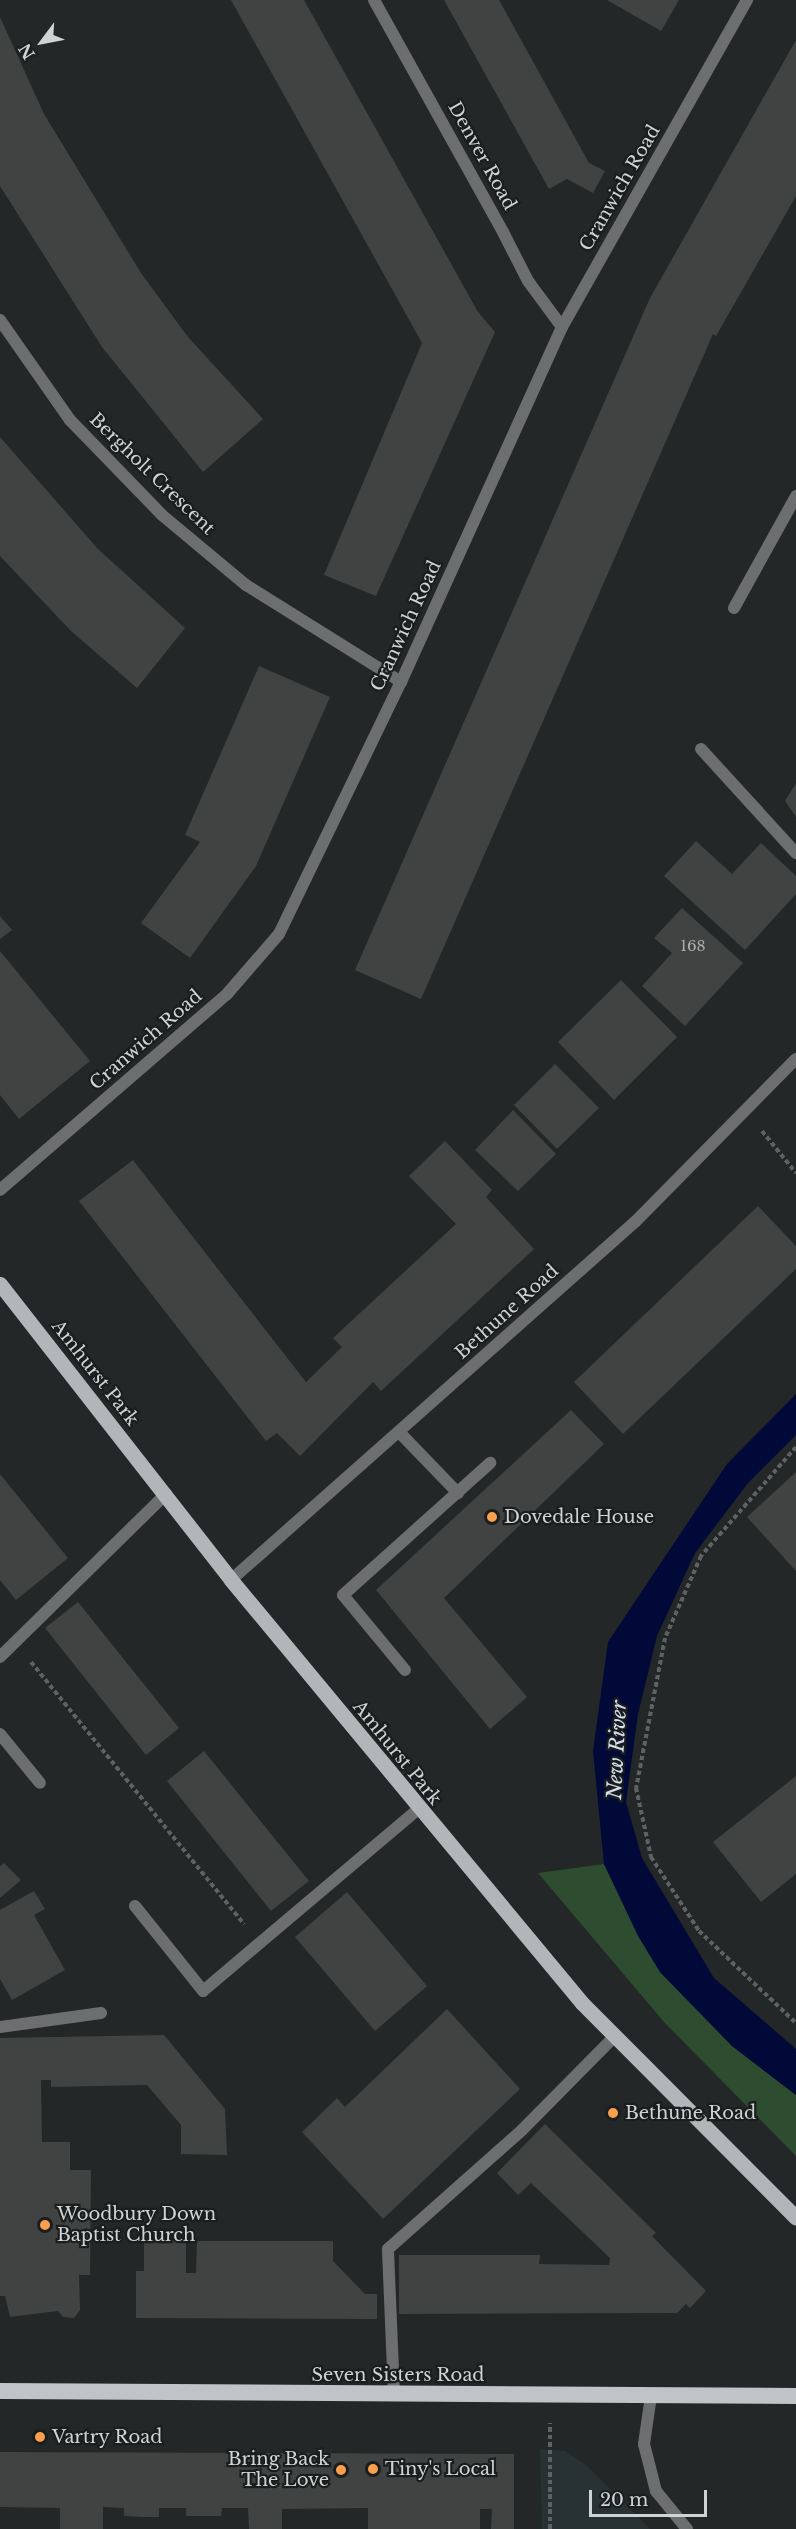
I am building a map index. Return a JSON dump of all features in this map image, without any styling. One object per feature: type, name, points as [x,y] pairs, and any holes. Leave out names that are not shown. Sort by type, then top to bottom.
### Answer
[{"type":"highway","name":"Seven Sisters Road","points":[[0,2391],[796,2396]]},
{"type":"main road","name":"Amhurst Park","points":[[0,1284],[166,1494],[231,1581],[417,1809],[614,2037],[796,2218]]},
{"type":"street","name":"Denver Road","points":[[374,0],[528,281],[562,327]]},
{"type":"street","name":"Cranwich Road","points":[[0,1190],[227,994],[279,934],[401,682],[562,327],[747,0]]},
{"type":"street","name":"Bergholt Crescent","points":[[0,320],[70,420],[162,515],[246,585],[401,682]]},
{"type":"street","points":[[734,608],[796,496]]},
{"type":"street","points":[[701,749],[796,853]]},
{"type":"street","name":"Bethune Road","points":[[231,1581],[635,1222],[747,1112],[796,1059]]},
{"type":"street","points":[[399,1432],[458,1493]]},
{"type":"street","points":[[405,1670],[343,1595],[490,1463]]},
{"type":"street","points":[[0,1657],[166,1494]]},
{"type":"street","points":[[0,1734],[40,1783]]},
{"type":"street","points":[[135,1906],[203,1991],[417,1809]]},
{"type":"street","points":[[0,2027],[100,2013]]},
{"type":"street","points":[[394,2394],[388,2249],[522,2130],[614,2037]]},
{"type":"street","points":[[651,2396],[644,2444],[656,2491],[687,2529]]},
{"type":"path","points":[[747,1112],[796,1173]]},
{"type":"path","points":[[796,1448],[701,1556],[665,1638],[636,1788],[651,1857],[699,1931],[796,2023]]},
{"type":"path","points":[[15,1642],[260,1943]]},
{"type":"path","points":[[550,2449],[550,2529]]},
{"type":"shaded area","points":[[540,2449],[565,2451],[587,2466],[650,2529],[542,2529]]},
{"type":"green space","points":[[604,1864],[660,1972],[732,2046],[796,2095],[796,2156],[664,2022],[538,1873]]},
{"type":"water","name":"New River","points":[[796,1394],[796,1435],[748,1483],[695,1553],[657,1636],[638,1714],[626,1802],[642,1858],[714,1978],[796,2049],[796,2095],[732,2046],[660,1972],[638,1936],[604,1864],[593,1751],[608,1642],[727,1464]]},
{"type":"building","points":[[231,0],[304,0],[478,312],[495,332],[376,596],[324,575],[422,343]]},
{"type":"building","points":[[444,0],[499,0],[589,163],[605,171],[593,193],[567,179],[549,189]]},
{"type":"building","points":[[607,0],[679,0],[661,31]]},
{"type":"building","points":[[0,17],[44,114],[141,273],[188,337],[263,419],[203,472],[102,347],[0,186]]},
{"type":"building","points":[[796,40],[796,196],[716,336],[713,334],[421,999],[355,970],[650,298]]},
{"type":"building","points":[[0,437],[98,549],[185,628],[137,688],[71,631],[0,556]]},
{"type":"building","points":[[259,666],[330,697],[256,866],[190,958],[141,923],[200,842],[185,835]]},
{"type":"building","points":[[796,783],[796,817],[785,801]]},
{"type":"building","points":[[696,841],[732,874],[761,843],[796,876],[796,894],[745,950],[664,876]]},
{"type":"building","points":[[682,908],[743,963],[685,1026],[642,986],[672,953],[654,938]]},
{"type":"building","points":[[0,916],[12,930],[0,939]]},
{"type":"building","points":[[0,951],[90,1061],[19,1119],[0,1095]]},
{"type":"building","points":[[621,980],[677,1037],[614,1100],[558,1042]]},
{"type":"building","points":[[555,1064],[599,1108],[557,1149],[514,1105]]},
{"type":"building","points":[[513,1110],[556,1154],[518,1191],[475,1150]]},
{"type":"building","points":[[445,1141],[492,1190],[486,1197],[534,1249],[381,1391],[373,1382],[300,1456],[277,1433],[266,1441],[79,1201],[133,1160],[306,1382],[342,1347],[333,1338],[456,1224],[409,1176]]},
{"type":"building","points":[[758,1206],[796,1246],[796,1269],[623,1434],[574,1382]]},
{"type":"building","name":"Dovedale House","points":[[571,1410],[604,1444],[444,1598],[527,1697],[490,1729],[376,1590]]},
{"type":"building","points":[[796,1472],[796,1571],[747,1517]]},
{"type":"building","points":[[0,1474],[68,1558],[16,1600],[0,1580]]},
{"type":"building","points":[[78,1602],[179,1728],[146,1755],[45,1628]]},
{"type":"building","points":[[204,1751],[309,1881],[271,1911],[167,1781]]},
{"type":"building","points":[[796,1776],[796,1874],[761,1902],[713,1842]]},
{"type":"building","points":[[4,1863],[21,1880],[0,1898],[0,1866]]},
{"type":"building","points":[[34,1891],[45,1909],[34,1915],[65,1970],[12,2000],[0,1979],[0,1910]]},
{"type":"building","points":[[347,1892],[427,1986],[375,2031],[295,1937]]},
{"type":"building","points":[[447,2009],[520,2089],[383,2219],[302,2132],[337,2098],[345,2107]]},
{"type":"building","points":[[164,2035],[225,2109],[227,2155],[181,2154],[181,2125],[147,2085],[51,2087],[51,2080],[41,2080],[42,2142],[70,2142],[70,2170],[91,2170],[90,2275],[79,2275],[80,2310],[74,2318],[63,2317],[58,2311],[10,2317],[5,2296],[0,2296],[0,2038]]},
{"type":"building","points":[[545,2124],[656,2233],[652,2236],[706,2291],[690,2308],[686,2304],[677,2313],[399,2314],[399,2255],[540,2255],[539,2264],[609,2265],[610,2258],[531,2183],[518,2195],[497,2173]]},
{"type":"building","points":[[144,2240],[186,2240],[186,2273],[196,2273],[197,2241],[333,2241],[333,2261],[365,2294],[377,2294],[377,2319],[136,2318],[136,2271],[144,2271]]},
{"type":"building","points":[[0,2452],[514,2454],[514,2529],[491,2529],[492,2509],[480,2509],[480,2529],[368,2529],[368,2508],[282,2509],[282,2529],[249,2529],[248,2508],[222,2508],[221,2516],[186,2516],[186,2508],[159,2508],[159,2517],[142,2517],[124,2516],[124,2508],[103,2507],[103,2529],[60,2529],[60,2508],[0,2507]]},
{"type":"place","name":"Dovedale House","points":[[492,1517]]},
{"type":"place","name":"Bethune Road","points":[[613,2113]]},
{"type":"place","name":"Woodbury Down Baptist Church","points":[[45,2225]]},
{"type":"place","name":"Vartry Road","points":[[40,2437]]},
{"type":"place","name":"Tiny's Local","points":[[373,2469]]},
{"type":"place","name":"Bring Back The Love","points":[[341,2470]]}]
